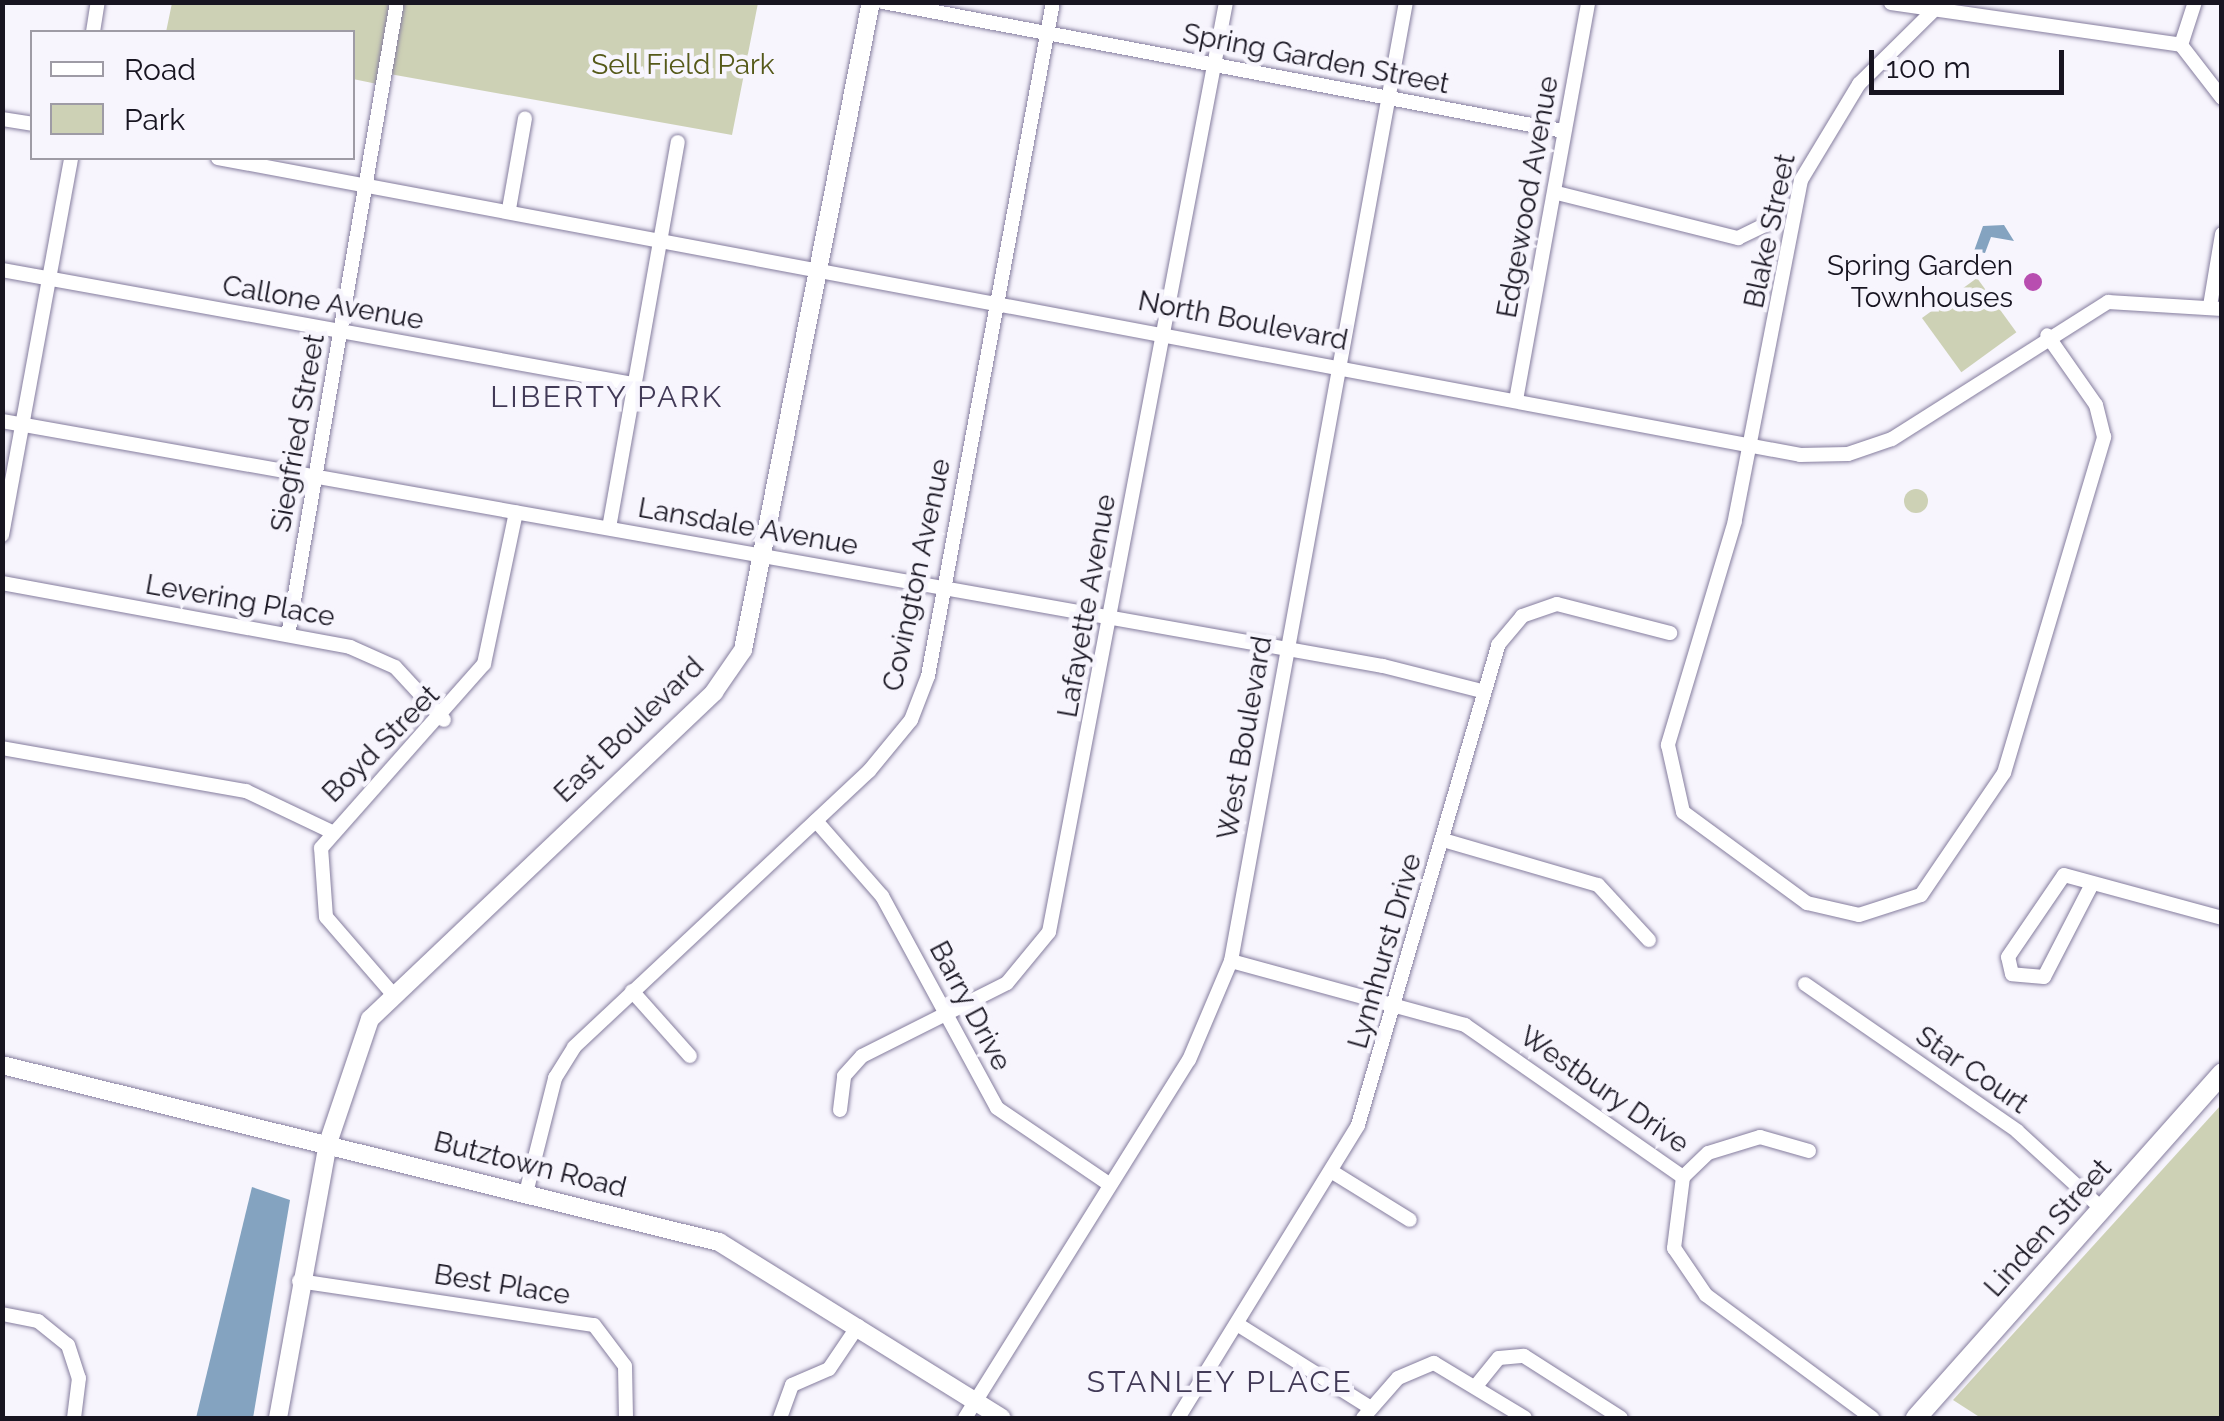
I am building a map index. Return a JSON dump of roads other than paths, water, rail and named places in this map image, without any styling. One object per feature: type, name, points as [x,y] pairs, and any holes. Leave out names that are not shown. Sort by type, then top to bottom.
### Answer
[{"type":"main road","name":"Linden Street","points":[[1916,1418],[2222,1073]]},
{"type":"street","points":[[93,30],[98,2]]},
{"type":"street","name":"Siegfried Street","points":[[288,635],[397,2]]},
{"type":"street","name":"East Boulevard","points":[[278,1418],[299,1280],[328,1143],[355,1048],[391,992],[714,692],[748,638],[768,555],[871,2]]},
{"type":"street","name":"Spring Garden Street","points":[[883,2],[1563,131]]},
{"type":"street","name":"Covington Avenue","points":[[526,1192],[554,1078],[632,990],[816,821],[911,720],[944,589],[1053,2]]},
{"type":"street","name":"Lafayette Avenue","points":[[840,1110],[854,1063],[1007,983],[1049,932],[1226,2]]},
{"type":"street","name":"West Boulevard","points":[[965,1418],[973,1399],[1189,1060],[1231,960],[1406,2]]},
{"type":"street","name":"Edgewood Avenue","points":[[1516,400],[1557,193],[1563,131],[1588,2]]},
{"type":"street","points":[[2182,45],[2195,2]]},
{"type":"street","points":[[1891,3],[2182,45],[2222,98]]},
{"type":"street","name":"Blake Street","points":[[1934,10],[1814,146],[1752,446],[1671,731],[1672,797],[1696,827],[1807,903],[1844,914],[1888,908],[1931,888],[2004,773],[2062,593],[2104,436],[2096,405],[2046,334]]},
{"type":"street","points":[[508,209],[525,118]]},
{"type":"street","points":[[2,119],[30,124]]},
{"type":"street","points":[[608,528],[678,142]]},
{"type":"street","points":[[2,536],[71,160]]},
{"type":"street","name":"North Boulevard","points":[[231,160],[995,298],[1752,446],[1825,456],[1892,440],[2046,334],[2108,302],[2216,308]]},
{"type":"street","points":[[1557,193],[1738,238],[1765,225]]},
{"type":"street","points":[[2216,308],[2222,234]]},
{"type":"street","name":"Callone Avenue","points":[[2,270],[634,384]]},
{"type":"street","name":"Lansdale Avenue","points":[[2,421],[1286,649],[1482,691]]},
{"type":"street","name":"Boyd Street","points":[[391,992],[321,903],[330,831],[444,720],[484,664],[516,512]]},
{"type":"street","name":"Levering Place","points":[[2,583],[288,635],[387,662],[444,720]]},
{"type":"street","name":"Lynnhurst Drive","points":[[1178,1418],[1334,1173],[1396,1004],[1498,645],[1536,608],[1572,604],[1670,633]]},
{"type":"street","points":[[2,748],[246,790],[330,831]]},
{"type":"street","name":"Barry Drive","points":[[816,821],[882,896],[942,1014],[1010,1122],[1109,1184]]},
{"type":"street","points":[[1443,840],[1598,885],[1649,940]]},
{"type":"street","points":[[2090,888],[2044,977],[2012,974],[2008,956],[2055,879],[2222,918]]},
{"type":"street","name":"Westbury Drive","points":[[1231,960],[1396,1004],[1482,1034],[1683,1177],[1672,1228],[1682,1272],[1872,1418]]},
{"type":"street","name":"Star Court","points":[[1805,984],[2016,1131],[2102,1209]]},
{"type":"street","points":[[632,990],[690,1056]]},
{"type":"street","name":"Butztown Road","points":[[2,1065],[718,1242],[1002,1418]]},
{"type":"street","points":[[1683,1177],[1708,1153],[1746,1139],[1809,1150]]},
{"type":"street","points":[[1334,1173],[1410,1220]]},
{"type":"street","name":"Best Place","points":[[299,1280],[594,1325],[625,1366],[626,1418]]},
{"type":"street","points":[[2,1314],[38,1320],[68,1345],[79,1378],[74,1418]]},
{"type":"street","points":[[1237,1324],[1367,1413],[1421,1365],[1476,1386],[1525,1418]]},
{"type":"street","points":[[780,1418],[792,1384],[828,1369],[858,1326]]},
{"type":"street","points":[[1476,1386],[1492,1362],[1524,1356],[1621,1418]]},
{"type":"water","points":[[2004,225],[2014,241],[1991,237],[1985,253],[1974,251],[1983,226]]},
{"type":"water","points":[[252,1187],[290,1200],[253,1418],[196,1418]]},
{"type":"place","name":"Spring Garden Townhouses","points":[[2033,282]]},
{"type":"district","name":"LIBERTY PARK","points":[[607,397]]},
{"type":"district","name":"STANLEY PLACE","points":[[1220,1382]]},
{"type":"park label","name":"Sell Field Park","points":[[683,65]]}]
